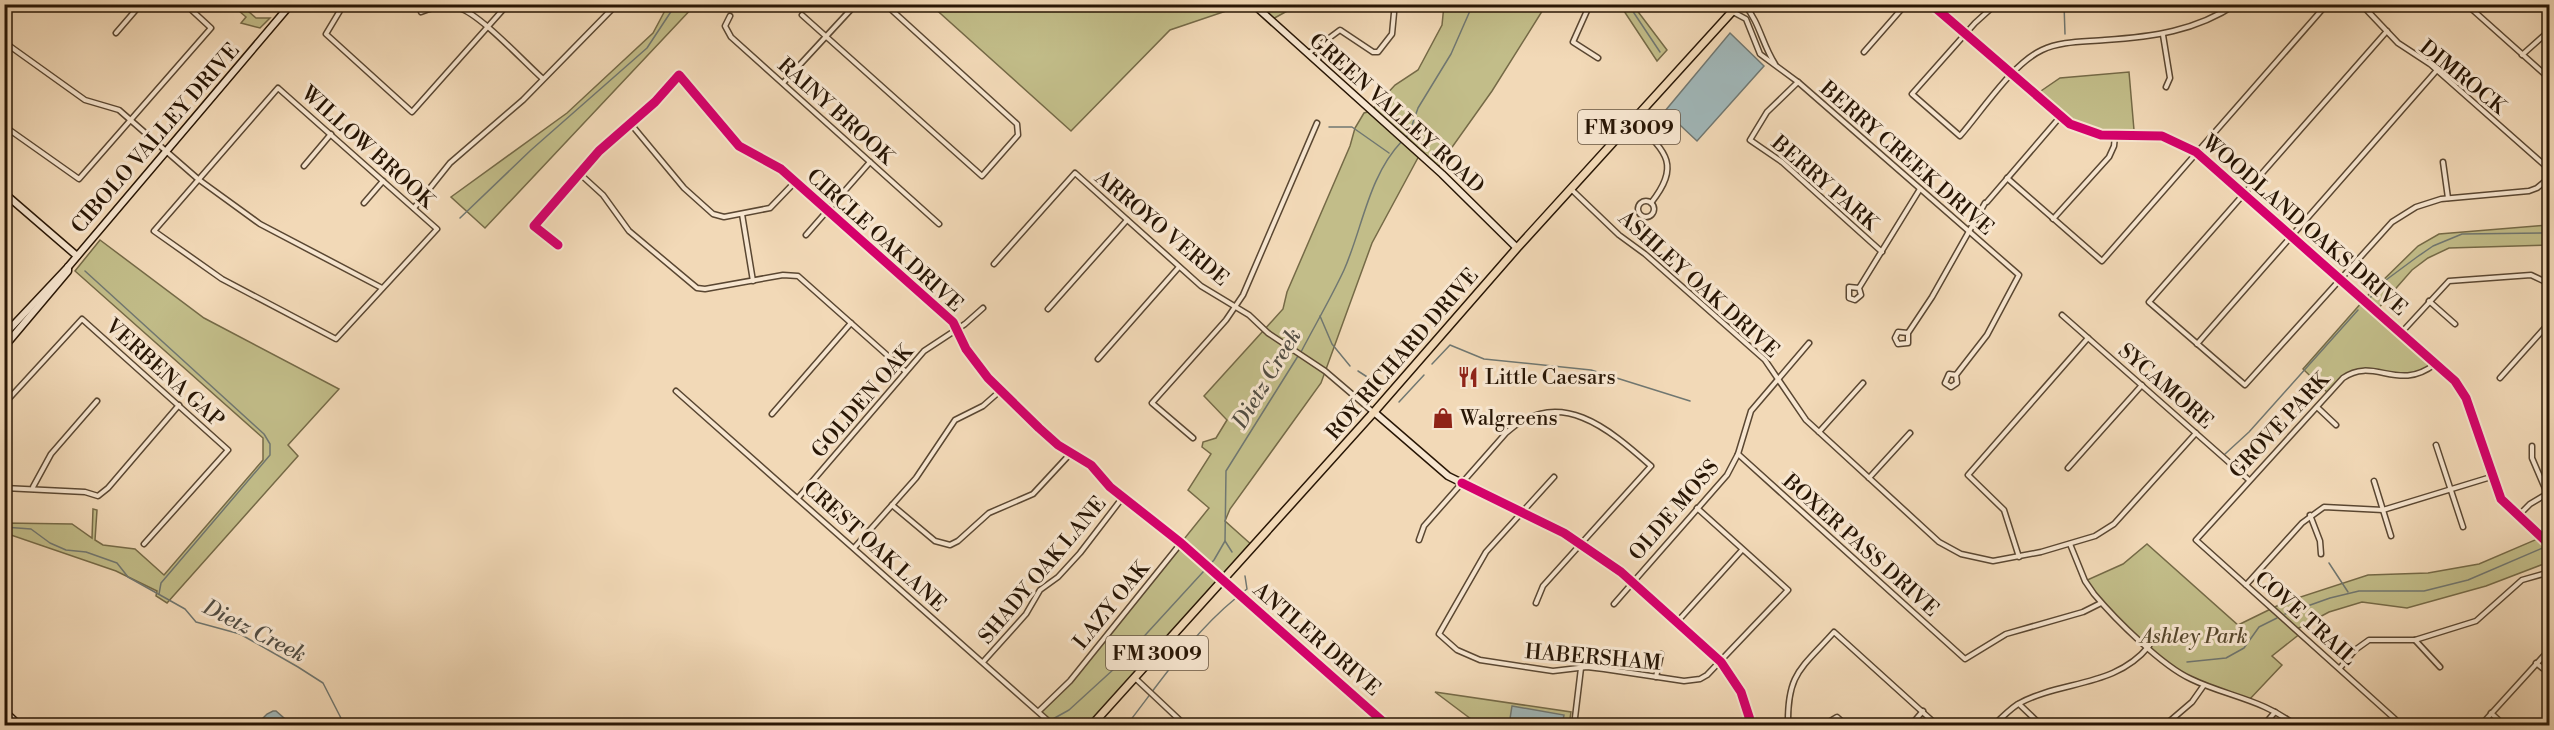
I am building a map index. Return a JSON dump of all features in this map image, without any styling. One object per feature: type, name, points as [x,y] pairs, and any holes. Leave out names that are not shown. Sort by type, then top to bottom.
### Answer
[{"type":"main road","name":"ROY RICHARD DRIVE","points":[[1091,726],[1374,412],[1517,248],[1739,4]]},
{"type":"street","points":[[116,33],[141,4]]},
{"type":"street","points":[[4,126],[79,179],[211,28],[185,4]]},
{"type":"street","name":"CIBOLO VALLEY DRIVE","points":[[4,335],[68,267],[291,4]]},
{"type":"street","points":[[345,4],[326,34],[412,112],[508,4]]},
{"type":"street","points":[[414,208],[450,163],[502,119],[617,4]]},
{"type":"street","points":[[783,84],[856,4]]},
{"type":"street","points":[[802,15],[982,176],[1019,131],[1015,121],[885,4]]},
{"type":"street","name":"GREEN VALLEY ROAD","points":[[1253,4],[1415,149],[1517,248]]},
{"type":"street","points":[[1590,4],[1573,42],[1598,58]]},
{"type":"street","name":"BERRY CREEK DRIVE","points":[[1744,4],[1759,24],[1767,51],[1775,64]]},
{"type":"street","points":[[1864,52],[1906,4]]},
{"type":"street","name":"WOODLAND OAKS DRIVE","points":[[1931,4],[2060,117],[2081,130],[2115,136],[2162,136],[2196,152],[2292,235],[2455,381],[2466,398],[2491,477],[2501,499],[2550,545]]},
{"type":"street","points":[[1996,4],[1965,34],[1912,94],[1960,136],[2030,57],[2052,46],[2163,35],[2191,27],[2236,4]]},
{"type":"street","points":[[2007,178],[2102,261],[2327,4]]},
{"type":"street","name":"DIMROCK","points":[[2361,4],[2407,50],[2437,70],[2550,170]]},
{"type":"street","points":[[2466,4],[2550,79]]},
{"type":"street","points":[[422,12],[432,8],[459,9],[487,28],[542,78]]},
{"type":"street","name":"BERRY CREEK DRIVE","points":[[1733,11],[1746,19],[1760,54],[1797,82],[2019,275],[1987,335],[1956,375]]},
{"type":"street","points":[[1308,54],[1337,31],[1342,30],[1373,52],[1378,52],[1392,34],[1394,13]]},
{"type":"street","name":"RAINY BROOK","points":[[730,16],[725,26],[731,37],[939,224]]},
{"type":"street","points":[[2522,55],[2550,30]]},
{"type":"street","points":[[2387,31],[2149,303],[2245,385],[2392,222],[2416,207],[2448,198],[2529,191],[2537,188],[2550,177]]},
{"type":"street","points":[[2163,35],[2170,78],[2166,87]]},
{"type":"street","points":[[1754,39],[1762,36]]},
{"type":"street","points":[[4,42],[85,100],[114,108],[131,120],[198,179],[260,224],[382,288],[336,339],[222,279],[154,231],[198,179]]},
{"type":"street","points":[[1317,62],[1325,42]]},
{"type":"street","points":[[2197,344],[2437,70]]},
{"type":"street","name":"CIRCLE OAK DRIVE","points":[[630,123],[655,102],[679,75],[739,146],[781,169],[946,316],[973,359],[1000,391],[1045,434],[1091,465],[1123,497],[1181,543],[1222,580]]},
{"type":"street","name":"BERRY PARK","points":[[1797,82],[1767,112],[1750,140],[1782,162],[1882,252]]},
{"type":"street","name":"WILLOW BROOK","points":[[198,179],[278,88],[437,229],[382,288]]},
{"type":"street","points":[[1908,333],[1932,297],[1986,202],[2060,117]]},
{"type":"street","points":[[1634,121],[1662,151],[1669,163],[1668,173],[1651,203]]},
{"type":"street","points":[[558,245],[534,226],[599,151],[630,123],[684,188],[705,208],[724,217],[770,208],[795,182]]},
{"type":"street","points":[[1193,438],[1152,403],[1244,295],[1287,189],[1315,133],[1317,123]]},
{"type":"street","points":[[304,166],[331,134]]},
{"type":"street","points":[[2053,219],[2109,157],[2115,136]]},
{"type":"street","points":[[806,235],[870,162]]},
{"type":"street","points":[[2443,162],[2448,198]]},
{"type":"street","name":"ARROYO VERDE","points":[[994,264],[1075,173],[1202,286],[1236,306],[1374,412]]},
{"type":"street","points":[[580,174],[603,195],[629,231],[689,284],[705,289],[788,274],[798,276],[905,371]]},
{"type":"street","points":[[364,203],[383,181]]},
{"type":"street","points":[[1859,288],[1920,189]]},
{"type":"street","name":"ASHLEY OAK DRIVE","points":[[1572,190],[1619,235],[1646,254],[1765,360],[1796,407],[1819,432],[1939,542],[1961,554],[1993,561],[2019,557],[2095,536],[2114,524],[2196,433]]},
{"type":"street","points":[[4,193],[76,256]]},
{"type":"street","points":[[1643,202],[1651,203],[1654,209],[1653,214],[1646,217],[1641,215],[1639,206],[1643,202]]},
{"type":"street","points":[[742,214],[753,280]]},
{"type":"street","points":[[1047,309],[1127,220]]},
{"type":"street","name":"CIBOLO VALLEY DRIVE","points":[[4,347],[68,271],[68,267]]},
{"type":"street","points":[[1098,358],[1179,267]]},
{"type":"street","points":[[2401,333],[2449,281],[2531,275],[2550,284]]},
{"type":"street","points":[[2429,301],[2455,324]]},
{"type":"street","name":"GOLDEN OAK","points":[[798,498],[868,419],[905,371],[931,346],[956,330],[983,308]]},
{"type":"street","name":"SYCAMORE","points":[[2062,315],[2249,480]]},
{"type":"street","name":"VERBENA GAP","points":[[9,399],[82,319],[228,450],[144,544]]},
{"type":"street","points":[[2500,378],[2550,322]]},
{"type":"street","points":[[772,414],[851,323]]},
{"type":"street","points":[[2019,557],[2004,510],[1968,475],[2088,338]]},
{"type":"street","name":"OLDE MOSS","points":[[1614,604],[1727,475],[1738,454],[1751,411],[1809,343]]},
{"type":"street","name":"GROVE PARK","points":[[2196,540],[2348,374],[2365,370],[2395,377],[2409,377],[2436,363]]},
{"type":"street","points":[[1819,432],[1863,383]]},
{"type":"street","points":[[2068,468],[2142,385]]},
{"type":"street","name":"CREST OAK LANE","points":[[676,391],[1054,726]]},
{"type":"street","points":[[854,548],[922,470],[955,420],[983,406],[1000,391]]},
{"type":"street","points":[[4,394],[9,399],[4,404]]},
{"type":"street","points":[[33,488],[51,454],[96,401]]},
{"type":"street","points":[[4,488],[33,488],[99,496],[179,405]]},
{"type":"street","points":[[2318,408],[2336,425]]},
{"type":"street","points":[[1419,540],[1424,526],[1519,422],[1560,411],[1597,424],[1621,440],[1651,466],[1543,586],[1536,603]]},
{"type":"street","points":[[1374,412],[1435,467],[1581,543],[1633,582],[1720,663],[1741,692],[1752,726]]},
{"type":"street","points":[[1869,478],[1910,433]]},
{"type":"street","points":[[2436,446],[2463,527]]},
{"type":"street","points":[[2517,516],[2548,493],[2532,458],[2532,446]]},
{"type":"street","points":[[892,505],[935,542],[950,545],[958,541],[989,513],[1033,494],[1071,453]]},
{"type":"street","name":"BOXER PASS DRIVE","points":[[1738,454],[1965,658],[2006,634],[2083,612],[2101,603]]},
{"type":"street","points":[[1522,513],[1554,477]]},
{"type":"street","points":[[2246,585],[2310,515],[2324,507],[2383,510],[2491,477]]},
{"type":"street","points":[[2374,481],[2391,536]]},
{"type":"street","name":"SHADY OAK LANE","points":[[983,662],[1026,614],[1040,590],[1058,577],[1080,554],[1123,497]]},
{"type":"street","points":[[1677,621],[1742,550],[1697,508]]},
{"type":"street","name":"HABERSHAM","points":[[1522,513],[1474,569],[1439,634],[1457,650],[1471,658],[1553,670],[1581,668],[1693,681],[1707,675],[1720,663],[1788,590],[1742,550]]},
{"type":"street","points":[[2310,515],[2320,541],[2321,554]]},
{"type":"street","name":"COVE TRAIL","points":[[2196,540],[2395,719]]},
{"type":"street","name":"LAZY OAK","points":[[1039,711],[1070,681],[1181,543]]},
{"type":"street","points":[[2070,544],[2085,581],[2101,603],[2175,670],[2204,685],[2275,712],[2296,726]]},
{"type":"street","points":[[2340,668],[2355,650],[2369,640],[2415,640],[2476,621],[2522,580],[2550,572]]},
{"type":"street","name":"ANTLER DRIVE","points":[[1222,580],[1388,726]]},
{"type":"street","points":[[1788,726],[1790,685],[1803,666],[1834,632],[1938,726]]},
{"type":"street","points":[[2415,640],[2439,667]]},
{"type":"street","points":[[1993,726],[2019,704],[2118,672],[2135,662],[2149,646]]},
{"type":"street","points":[[2480,726],[2550,649]]},
{"type":"street","points":[[1656,677],[1661,654]]},
{"type":"street","points":[[2536,663],[2550,674]]},
{"type":"street","points":[[1581,668],[1574,725],[1583,726]]},
{"type":"street","points":[[1135,678],[1186,726]]},
{"type":"street","points":[[2164,726],[2192,702],[2204,685]]},
{"type":"street","points":[[2019,704],[2043,726]]},
{"type":"street","points":[[4,711],[20,726]]},
{"type":"street","points":[[1910,726],[1923,711]]},
{"type":"street","points":[[2263,726],[2275,712]]},
{"type":"street","points":[[2491,713],[2505,726]]},
{"type":"street","points":[[1822,726],[1837,717],[1847,726]]},
{"type":"green space","points":[[232,5],[241,5],[256,18],[270,18],[260,28],[241,23],[246,17]]},
{"type":"green space","points":[[668,5],[695,5],[485,228],[451,197],[567,113],[653,33]]},
{"type":"green space","points":[[931,5],[1244,5],[1170,30],[1071,131]]},
{"type":"green space","points":[[1253,5],[1298,5],[1271,20]]},
{"type":"green space","points":[[1444,5],[1546,5],[1492,91],[1438,167],[1420,154],[1372,243],[1321,383],[1230,509],[1225,521],[1253,546],[1091,725],[1054,725],[1039,711],[1070,681],[1209,508],[1188,490],[1211,454],[1202,447],[1203,442],[1216,438],[1227,420],[1204,396],[1283,309],[1287,292],[1350,146],[1355,128],[1364,113],[1371,111],[1395,85],[1418,70],[1442,25]]},
{"type":"green space","points":[[1620,5],[1633,5],[1667,50],[1657,61]]},
{"type":"green space","points":[[2129,72],[2134,130],[2106,130],[2082,124],[2059,111],[2038,93],[2060,78]]},
{"type":"green space","points":[[2549,225],[2549,245],[2449,248],[2428,258],[2412,270],[2376,311],[2436,363],[2409,377],[2395,377],[2374,371],[2348,374],[2329,394],[2303,369],[2370,293],[2418,246],[2439,234]]},
{"type":"green space","points":[[100,240],[204,318],[339,389],[288,445],[298,456],[167,603],[156,596],[157,591],[116,571],[5,533],[5,523],[72,524],[92,538],[93,509],[97,510],[95,540],[103,545],[135,549],[164,575],[263,460],[263,438],[75,271]]},
{"type":"green space","name":"Ashley Park","points":[[2549,534],[2549,562],[2486,586],[2407,608],[2362,602],[2329,612],[2297,629],[2301,633],[2272,656],[2282,665],[2249,700],[2202,684],[2175,670],[2140,640],[2085,581],[2123,564],[2147,544],[2238,625],[2285,602],[2368,575],[2428,573],[2479,564]]},
{"type":"green space","points":[[1435,692],[1571,712],[1569,725],[1479,725]]},
{"type":"water","points":[[1730,33],[1764,66],[1697,141],[1665,111]]},
{"type":"water","points":[[1512,706],[1564,715],[1562,725],[1509,725]]},
{"type":"water","points":[[276,711],[292,725],[256,725]]},
{"type":"waterway","points":[[460,218],[531,150],[647,48],[676,4]]},
{"type":"waterway","points":[[1183,4],[1220,4]]},
{"type":"waterway","name":"Dietz Creek","points":[[1405,138],[1409,134],[1418,108],[1451,54],[1473,4]]},
{"type":"waterway","points":[[1628,4],[1660,52]]},
{"type":"waterway","points":[[2064,4],[2065,34]]},
{"type":"waterway","points":[[1329,127],[1352,127],[1389,153]]},
{"type":"waterway","name":"Dietz Creek","points":[[1301,352],[1344,270],[1381,170],[1402,141]]},
{"type":"waterway","points":[[2370,298],[2386,280],[2417,257],[2433,246],[2462,234],[2550,233]]},
{"type":"waterway","points":[[85,271],[264,434],[270,444],[270,455],[161,583],[159,594]]},
{"type":"waterway","points":[[2225,454],[2249,432],[2358,310]]},
{"type":"waterway","points":[[1320,316],[1332,344],[1350,366]]},
{"type":"waterway","points":[[1432,364],[1450,345],[1484,359],[1591,370],[1690,401]]},
{"type":"waterway","name":"Dietz Creek","points":[[1051,720],[1069,710],[1115,668],[1214,560],[1225,541],[1226,471],[1298,356]]},
{"type":"waterway","points":[[1358,371],[1378,384]]},
{"type":"waterway","points":[[1399,402],[1424,375]]},
{"type":"waterway","name":"Dietz Creek","points":[[4,527],[31,529],[50,543],[66,550],[86,552],[117,563],[128,577],[185,609],[196,622],[240,634],[298,667],[323,683],[345,726]]},
{"type":"waterway","points":[[1225,541],[1232,552]]},
{"type":"waterway","points":[[2285,614],[2330,598],[2359,591],[2424,591],[2468,580],[2545,547]]},
{"type":"waterway","points":[[2329,563],[2348,592]]},
{"type":"waterway","points":[[1243,592],[1247,589],[1245,576]]},
{"type":"waterway","points":[[1126,726],[1191,642],[1236,598]]},
{"type":"waterway","points":[[2187,662],[2226,658],[2244,648],[2259,627],[2277,618]]},
{"type":"cycle path","points":[[1931,4],[2070,124],[2101,135],[2162,136],[2196,152],[2455,381],[2466,398],[2501,499],[2550,545]]},
{"type":"cycle path","points":[[558,245],[534,226],[599,151],[655,102],[679,75],[739,146],[781,169],[953,322],[966,349],[988,378],[1039,428],[1058,445],[1091,465],[1110,487],[1181,543],[1388,726]]},
{"type":"cycle path","points":[[1462,483],[1564,533],[1621,572],[1721,662],[1741,692],[1752,726]]},
{"type":"place","name":"Little Caesars","points":[[1468,377]]},
{"type":"place","name":"Walgreens","points":[[1443,418]]}]
